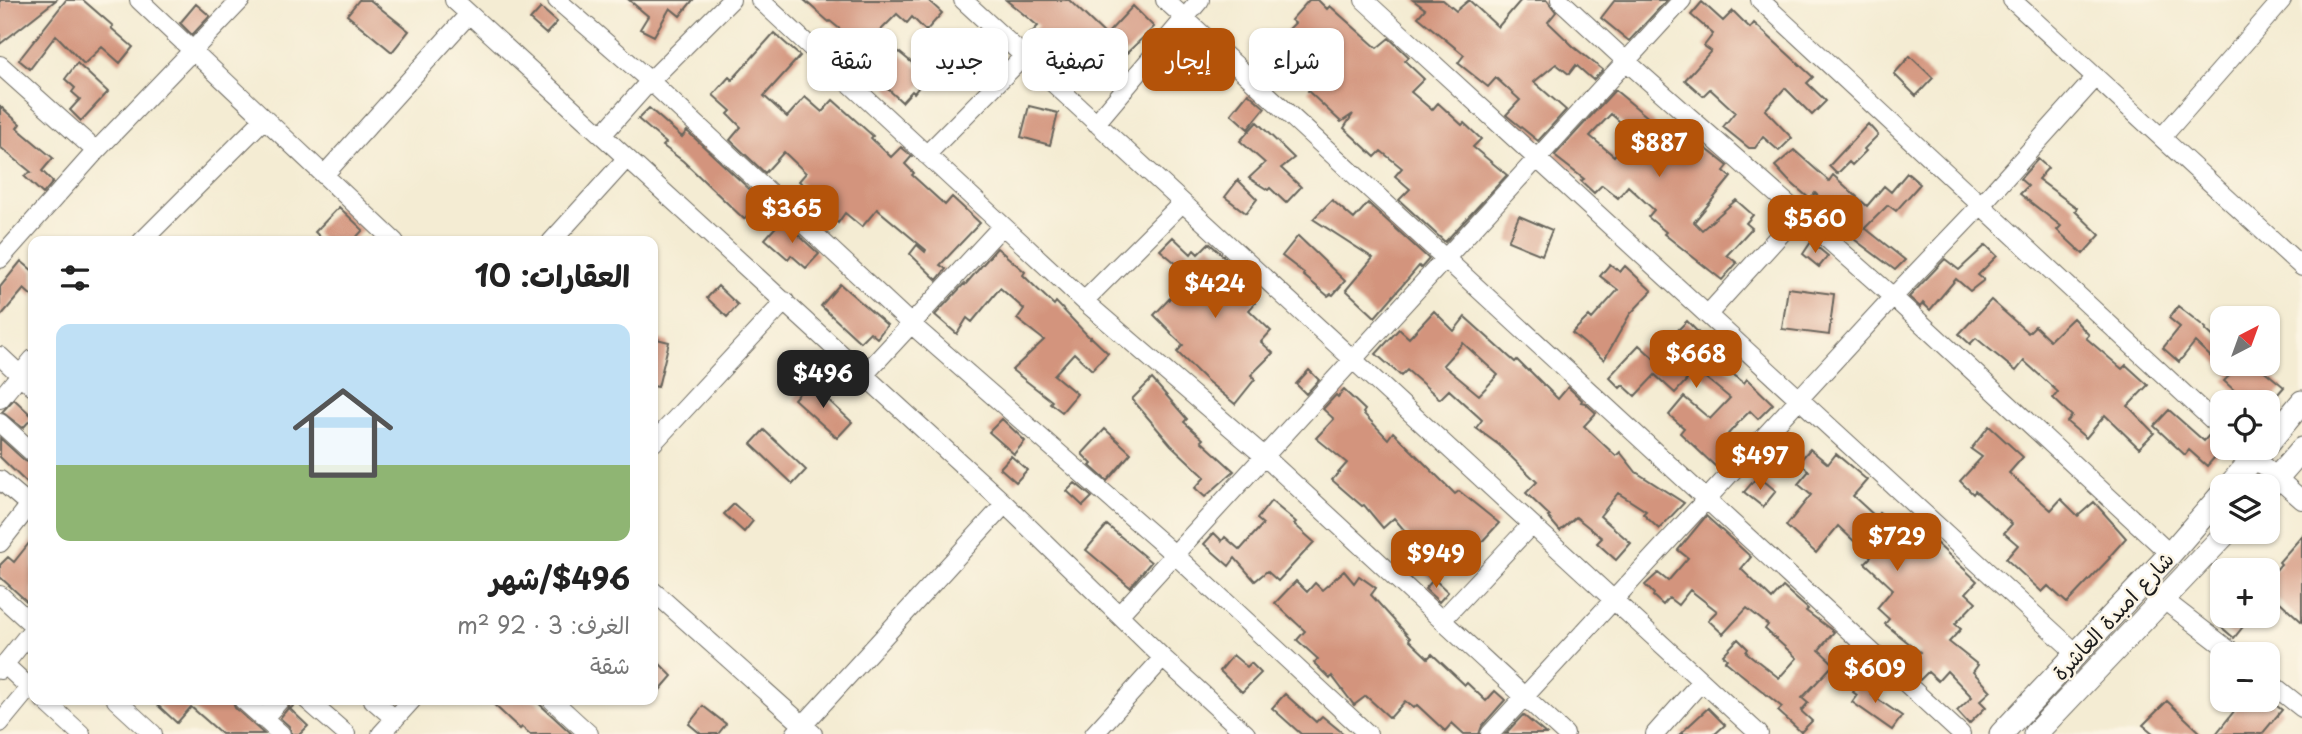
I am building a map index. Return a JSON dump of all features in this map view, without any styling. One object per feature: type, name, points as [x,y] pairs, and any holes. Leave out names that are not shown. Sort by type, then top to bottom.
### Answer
[{"type":"main road","points":[[2280,426],[2302,402]]},
{"type":"main road","points":[[2280,476],[2300,456]]},
{"type":"main road","points":[[2240,474],[2251,460]]},
{"type":"main road","name":"شارع امبدة العاشرة","points":[[2001,734],[2210,508]]},
{"type":"main road","name":"شارع امبدة العاشرة","points":[[2035,734],[2216,544]]},
{"type":"street","points":[[139,0],[389,236]]},
{"type":"street","points":[[33,236],[96,151],[241,0]]},
{"type":"street","points":[[454,0],[1005,503],[1163,658],[1246,734]]},
{"type":"street","points":[[557,0],[650,82],[911,324],[1174,554],[1368,734]]},
{"type":"street","points":[[601,135],[731,0]]},
{"type":"street","points":[[760,0],[1002,226],[1265,457],[1565,734]]},
{"type":"street","points":[[963,0],[1022,55]]},
{"type":"street","points":[[1165,0],[1961,734]]},
{"type":"street","points":[[1097,123],[1200,0]]},
{"type":"street","points":[[1364,0],[2075,652]]},
{"type":"street","points":[[1560,0],[1893,297],[2170,554]]},
{"type":"street","points":[[1119,615],[1682,0]]},
{"type":"street","points":[[1760,0],[2210,418]]},
{"type":"street","points":[[2012,0],[2302,267]]},
{"type":"street","points":[[2162,136],[2282,0]]},
{"type":"street","points":[[324,175],[469,13]]},
{"type":"street","points":[[926,155],[1022,59]]},
{"type":"street","points":[[0,65],[96,151]]},
{"type":"street","points":[[1490,734],[1981,205],[2096,76]]},
{"type":"street","points":[[1062,91],[1759,734]]},
{"type":"street","points":[[147,236],[264,119]]},
{"type":"street","points":[[556,236],[627,158]]},
{"type":"street","points":[[1084,300],[1182,202]]},
{"type":"street","points":[[1708,314],[1799,214]]},
{"type":"street","points":[[864,375],[1002,226]]},
{"type":"street","points":[[0,258],[28,239]]},
{"type":"street","points":[[658,438],[785,301]]},
{"type":"street","points":[[0,356],[27,380],[0,398]]},
{"type":"street","points":[[0,423],[28,448]]},
{"type":"street","points":[[2280,451],[2300,456]]},
{"type":"street","points":[[0,480],[28,502]]},
{"type":"street","points":[[2280,487],[2302,500]]},
{"type":"street","points":[[658,596],[804,731],[1005,503]]},
{"type":"street","points":[[0,542],[28,510]]},
{"type":"street","points":[[1443,620],[1531,526]]},
{"type":"street","points":[[0,595],[28,622]]},
{"type":"street","points":[[2164,600],[2218,642]]},
{"type":"street","points":[[28,633],[2,667],[28,684]]},
{"type":"street","points":[[1094,734],[1163,658]]},
{"type":"street","points":[[1655,734],[1701,682]]},
{"type":"street","points":[[2280,691],[2302,708]]},
{"type":"street","points":[[0,723],[28,692]]},
{"type":"street","points":[[49,705],[81,734]]},
{"type":"street","points":[[121,705],[153,734]]},
{"type":"street","points":[[248,705],[281,734]]},
{"type":"street","points":[[263,719],[276,705]]},
{"type":"street","points":[[313,705],[346,734]]},
{"type":"street","points":[[375,705],[386,730],[408,705]]},
{"type":"street","points":[[557,705],[589,734]]},
{"type":"building","points":[[0,0],[56,0],[0,44]]},
{"type":"building","points":[[66,0],[83,0],[133,47],[120,63],[102,47],[84,64],[56,35],[30,69],[19,60]]},
{"type":"building","points":[[359,0],[370,0],[409,31],[392,52],[347,15]]},
{"type":"building","points":[[629,0],[693,0],[680,16],[670,8],[654,36],[640,29],[648,16]]},
{"type":"building","points":[[804,0],[928,0],[942,13],[929,28],[923,28],[912,17],[907,23],[897,14],[883,28],[839,28]]},
{"type":"building","points":[[1006,0],[1069,0],[1099,28],[1036,28],[1038,26]]},
{"type":"building","points":[[1309,0],[1318,0],[1327,9],[1330,6],[1377,48],[1389,38],[1409,57],[1405,61],[1424,79],[1411,92],[1432,110],[1438,103],[1462,125],[1464,123],[1481,139],[1473,147],[1507,175],[1445,242],[1399,200],[1410,189],[1395,176],[1402,168],[1381,151],[1375,157],[1344,128],[1353,114],[1341,122],[1308,91],[1344,91],[1344,28],[1290,28],[1295,23],[1291,20]]},
{"type":"building","points":[[1413,0],[1443,0],[1456,11],[1469,0],[1498,27],[1521,0],[1547,0],[1556,12],[1548,22],[1603,70],[1593,80],[1576,65],[1569,74],[1556,64],[1534,82],[1566,110],[1538,141],[1506,115],[1520,100],[1496,78],[1488,87],[1458,63],[1464,55],[1418,17],[1425,9]]},
{"type":"building","points":[[1615,0],[1667,0],[1629,41],[1601,18]]},
{"type":"building","points":[[1702,2],[1723,21],[1733,11],[1750,28],[1754,23],[1813,77],[1807,83],[1826,101],[1812,115],[1785,88],[1765,110],[1792,138],[1779,151],[1763,137],[1755,148],[1749,148],[1723,127],[1735,112],[1710,89],[1703,96],[1685,80],[1711,51],[1704,46],[1713,34],[1691,15]]},
{"type":"building","points":[[196,4],[210,16],[192,35],[180,23]]},
{"type":"building","points":[[1133,6],[1154,27],[1142,28],[1142,39],[1128,52],[1128,28],[1113,28]]},
{"type":"building","points":[[541,8],[557,22],[546,34],[530,20]]},
{"type":"building","points":[[774,33],[800,56],[764,96],[787,117],[805,97],[822,112],[833,100],[873,136],[871,138],[891,157],[901,147],[912,156],[905,164],[914,173],[912,175],[945,205],[952,197],[980,223],[940,265],[946,269],[937,280],[910,254],[917,245],[925,252],[926,250],[877,209],[862,227],[845,213],[838,223],[826,213],[829,210],[799,181],[806,173],[784,152],[765,173],[730,140],[741,127],[728,114],[731,111],[713,95],[729,77],[732,80]]},
{"type":"building","points":[[897,50],[911,62],[912,91],[902,102],[890,91],[897,91]]},
{"type":"building","points":[[1910,56],[1933,78],[1916,96],[1894,74]]},
{"type":"building","points":[[77,63],[108,92],[81,121],[70,110],[80,99],[72,92],[75,88],[65,79]]},
{"type":"building","points":[[1615,90],[1681,145],[1685,141],[1698,153],[1704,147],[1728,166],[1724,171],[1731,177],[1694,222],[1702,230],[1736,200],[1753,215],[1746,223],[1752,228],[1727,255],[1737,263],[1722,280],[1664,234],[1666,232],[1648,217],[1654,210],[1628,186],[1618,198],[1602,185],[1594,193],[1581,181],[1584,179],[1555,155]],"holes":[[[1611,114],[1634,134],[1614,156],[1590,136]]]},
{"type":"building","points":[[1248,93],[1265,108],[1248,129],[1231,114]]},
{"type":"building","points":[[0,106],[20,124],[17,128],[53,158],[42,171],[53,182],[43,194],[24,176],[31,172],[0,147]]},
{"type":"building","points":[[1029,106],[1058,113],[1050,145],[1021,137]]},
{"type":"building","points":[[649,108],[682,137],[687,131],[773,211],[764,220],[752,210],[744,219],[683,161],[663,146],[666,143],[638,119]]},
{"type":"building","points":[[1257,122],[1294,158],[1281,168],[1301,187],[1286,203],[1270,188],[1268,190],[1249,178],[1265,163],[1240,141]]},
{"type":"building","points":[[1868,124],[1878,135],[1852,165],[1849,162],[1837,174],[1829,166]]},
{"type":"building","points":[[1794,150],[1829,181],[1833,175],[1867,206],[1884,186],[1891,192],[1907,173],[1920,184],[1896,211],[1888,205],[1865,228],[1905,260],[1895,270],[1834,224],[1840,217],[1815,193],[1810,199],[1775,166]]},
{"type":"building","points":[[2038,159],[2048,168],[2038,179],[2077,208],[2075,211],[2100,235],[2083,254],[2057,230],[2061,226],[2020,194],[2028,186],[2020,179]]},
{"type":"building","points":[[1238,180],[1257,199],[1246,213],[1225,197]]},
{"type":"building","points":[[1332,200],[1354,219],[1368,203],[1429,259],[1421,268],[1419,266],[1375,317],[1346,290],[1373,258],[1313,219]]},
{"type":"building","points":[[339,207],[363,230],[358,236],[319,236],[315,232]]},
{"type":"building","points":[[1519,216],[1552,230],[1542,255],[1508,241]]},
{"type":"building","points":[[782,220],[819,254],[806,268],[791,255],[788,259],[765,239]]},
{"type":"building","points":[[1298,236],[1345,281],[1333,295],[1328,296],[1282,256]]},
{"type":"building","points":[[1173,237],[1191,254],[1194,250],[1198,254],[1209,243],[1255,285],[1246,295],[1255,303],[1249,310],[1271,331],[1261,342],[1273,353],[1251,375],[1255,379],[1235,404],[1177,352],[1183,345],[1154,315],[1191,276],[1160,250]]},
{"type":"building","points":[[1811,242],[1828,256],[1819,267],[1803,254]]},
{"type":"building","points":[[1986,245],[1997,256],[1978,275],[1984,280],[1970,291],[1956,279],[1930,310],[1923,303],[1920,307],[1909,297],[1945,259],[1959,270]]},
{"type":"building","points":[[997,248],[1025,272],[1023,275],[1054,305],[1056,302],[1108,353],[1092,370],[1074,353],[1054,375],[1077,394],[1062,412],[1012,370],[1044,340],[1017,319],[1024,309],[1000,288],[972,322],[967,318],[957,334],[935,315]]},
{"type":"building","points":[[21,261],[28,267],[28,293],[24,289],[0,317],[0,287]]},
{"type":"building","points":[[1610,264],[1620,272],[1625,266],[1652,291],[1630,314],[1604,360],[1572,333],[1589,316],[1592,319],[1618,290],[1600,276]]},
{"type":"building","points":[[840,284],[887,325],[877,338],[870,332],[860,342],[821,306]]},
{"type":"building","points":[[718,286],[738,305],[727,317],[707,298]]},
{"type":"building","points":[[1788,288],[1834,294],[1829,335],[1782,329]]},
{"type":"building","points":[[1991,300],[2028,333],[2035,326],[2050,340],[2073,318],[2089,335],[2086,338],[2122,369],[2126,365],[2148,385],[2128,406],[2154,433],[2139,448],[2105,415],[2086,438],[2067,422],[2072,416],[2053,398],[2058,392],[2024,361],[2016,371],[1976,338],[1970,344],[1959,334]]},
{"type":"building","points":[[2178,306],[2206,328],[2210,334],[2210,356],[2195,342],[2179,362],[2163,348],[2180,327],[2169,318]]},
{"type":"building","points":[[1434,311],[1454,331],[1465,317],[1515,362],[1517,360],[1529,370],[1558,399],[1568,387],[1581,402],[1596,413],[1584,426],[1616,456],[1620,452],[1636,472],[1684,503],[1659,529],[1643,514],[1646,511],[1618,493],[1600,516],[1631,543],[1616,560],[1597,543],[1602,538],[1576,517],[1560,531],[1548,517],[1550,516],[1526,493],[1537,482],[1499,445],[1476,428],[1482,420],[1449,390],[1440,399],[1407,370],[1401,376],[1376,354],[1399,329],[1409,338]],"holes":[[[1463,343],[1498,375],[1479,395],[1443,365]]]},
{"type":"building","points":[[1687,321],[1722,357],[1718,362],[1744,383],[1747,379],[1773,404],[1758,419],[1750,411],[1739,422],[1728,434],[1737,443],[1715,466],[1680,433],[1684,428],[1669,415],[1684,397],[1710,419],[1730,398],[1696,370],[1675,393],[1655,375],[1635,396],[1623,385],[1620,388],[1609,377],[1639,345],[1658,362],[1681,335],[1677,331]]},
{"type":"building","points":[[658,339],[669,342],[658,387]]},
{"type":"building","points":[[1309,370],[1319,380],[1306,394],[1296,384]]},
{"type":"building","points":[[2229,376],[2271,376],[2284,387],[2280,392],[2234,390],[2224,381]]},
{"type":"building","points":[[1152,379],[1187,419],[1184,422],[1234,471],[1205,497],[1195,488],[1205,477],[1171,445],[1132,399]]},
{"type":"building","points":[[809,382],[852,422],[837,438],[794,399]]},
{"type":"building","points":[[1344,390],[1365,410],[1363,413],[1388,439],[1393,432],[1455,494],[1459,491],[1499,523],[1468,557],[1459,549],[1432,579],[1410,560],[1420,549],[1394,518],[1383,528],[1364,505],[1332,480],[1347,463],[1316,438],[1334,419],[1323,409]]},
{"type":"building","points":[[14,399],[28,412],[28,422],[23,428],[2,412]]},
{"type":"building","points":[[2169,410],[2204,441],[2210,434],[2210,460],[2212,460],[2207,466],[2189,450],[2185,455],[2154,426]]},
{"type":"building","points":[[1002,419],[1025,441],[1014,454],[989,432]]},
{"type":"building","points":[[1989,426],[2023,457],[2009,473],[2051,510],[2061,499],[2078,516],[2094,502],[2126,538],[2067,603],[2048,586],[2042,592],[2006,559],[2018,545],[2004,533],[2012,524],[1960,481],[1982,457],[1971,449]]},
{"type":"building","points":[[1105,429],[1131,453],[1107,481],[1090,466],[1092,464],[1082,454]]},
{"type":"building","points":[[764,430],[806,470],[793,484],[751,444]]},
{"type":"building","points":[[0,438],[28,462],[28,484],[0,457]]},
{"type":"building","points":[[1810,449],[1828,464],[1836,454],[1867,480],[1853,496],[1876,517],[1879,513],[1910,537],[1919,527],[1977,581],[1966,593],[1976,602],[1955,624],[1961,629],[1949,642],[1978,665],[1973,672],[1991,691],[1980,701],[1986,707],[1969,724],[1957,711],[1972,697],[1947,671],[1938,681],[1928,672],[1920,680],[1905,667],[1920,652],[1885,624],[1889,619],[1877,608],[1893,589],[1865,563],[1871,557],[1838,526],[1816,553],[1786,526],[1811,495],[1798,484],[1809,471],[1799,462]]},
{"type":"building","points":[[1011,456],[1027,470],[1016,482],[1000,468]]},
{"type":"building","points":[[1758,476],[1776,491],[1763,507],[1744,492]]},
{"type":"building","points":[[1075,483],[1092,497],[1083,506],[1067,491]]},
{"type":"building","points":[[1271,501],[1314,542],[1278,581],[1267,571],[1255,581],[1235,558],[1229,566],[1204,544],[1214,533],[1222,541],[1225,537],[1240,550],[1263,524],[1257,519]]},
{"type":"building","points":[[734,504],[753,521],[744,532],[724,514]]},
{"type":"building","points":[[1706,516],[1751,557],[1741,569],[1772,599],[1783,587],[1808,609],[1806,611],[1834,632],[1819,650],[1834,664],[1802,698],[1808,703],[1801,711],[1812,721],[1801,732],[1778,711],[1782,707],[1725,661],[1727,659],[1723,655],[1738,639],[1748,649],[1746,652],[1779,678],[1797,658],[1765,629],[1768,625],[1747,608],[1723,634],[1708,620],[1717,611],[1690,590],[1678,605],[1669,598],[1663,605],[1645,585],[1658,573],[1668,581],[1688,558],[1678,550]]},
{"type":"building","points":[[1107,525],[1151,562],[1130,587],[1086,550]]},
{"type":"building","points":[[2302,536],[2302,622],[2280,602],[2280,561]]},
{"type":"building","points":[[28,544],[28,602],[0,577],[0,565],[8,557],[14,562]]},
{"type":"building","points":[[1344,571],[1354,583],[1359,576],[1376,588],[1371,595],[1428,658],[1432,654],[1486,701],[1495,691],[1505,700],[1482,726],[1479,734],[1464,734],[1452,723],[1445,731],[1417,705],[1414,708],[1405,701],[1390,718],[1366,696],[1354,705],[1332,676],[1330,679],[1314,663],[1318,659],[1297,640],[1305,631],[1275,603],[1296,581],[1307,592],[1315,583],[1322,590]]},
{"type":"building","points":[[1434,579],[1448,592],[1439,602],[1425,589]]},
{"type":"building","points":[[2222,628],[2242,628],[2234,638]]},
{"type":"building","points":[[1233,655],[1247,667],[1251,663],[1261,673],[1242,692],[1220,671]]},
{"type":"building","points":[[658,662],[672,676],[658,692]]},
{"type":"building","points":[[1865,677],[1878,688],[1872,695],[1902,716],[1892,730],[1852,702],[1857,695],[1853,692]]},
{"type":"building","points":[[1285,694],[1316,722],[1322,716],[1344,734],[1301,734],[1272,708]]},
{"type":"building","points":[[2167,701],[2202,734],[2154,734],[2143,725]]},
{"type":"building","points":[[157,705],[234,705],[264,734],[222,734],[191,707],[177,723]]},
{"type":"building","points":[[294,705],[290,709],[308,726],[300,734],[292,734],[289,726],[280,718]]},
{"type":"building","points":[[494,705],[540,705],[572,734],[530,734],[522,727],[520,729]]},
{"type":"building","points":[[703,706],[726,724],[718,734],[701,734],[689,724]]},
{"type":"building","points":[[1708,708],[1725,725],[1715,734],[1680,734]]},
{"type":"building","points":[[2282,710],[2262,734],[2216,734],[2233,712]]},
{"type":"building","points":[[1523,715],[1546,734],[1505,734]]}]
